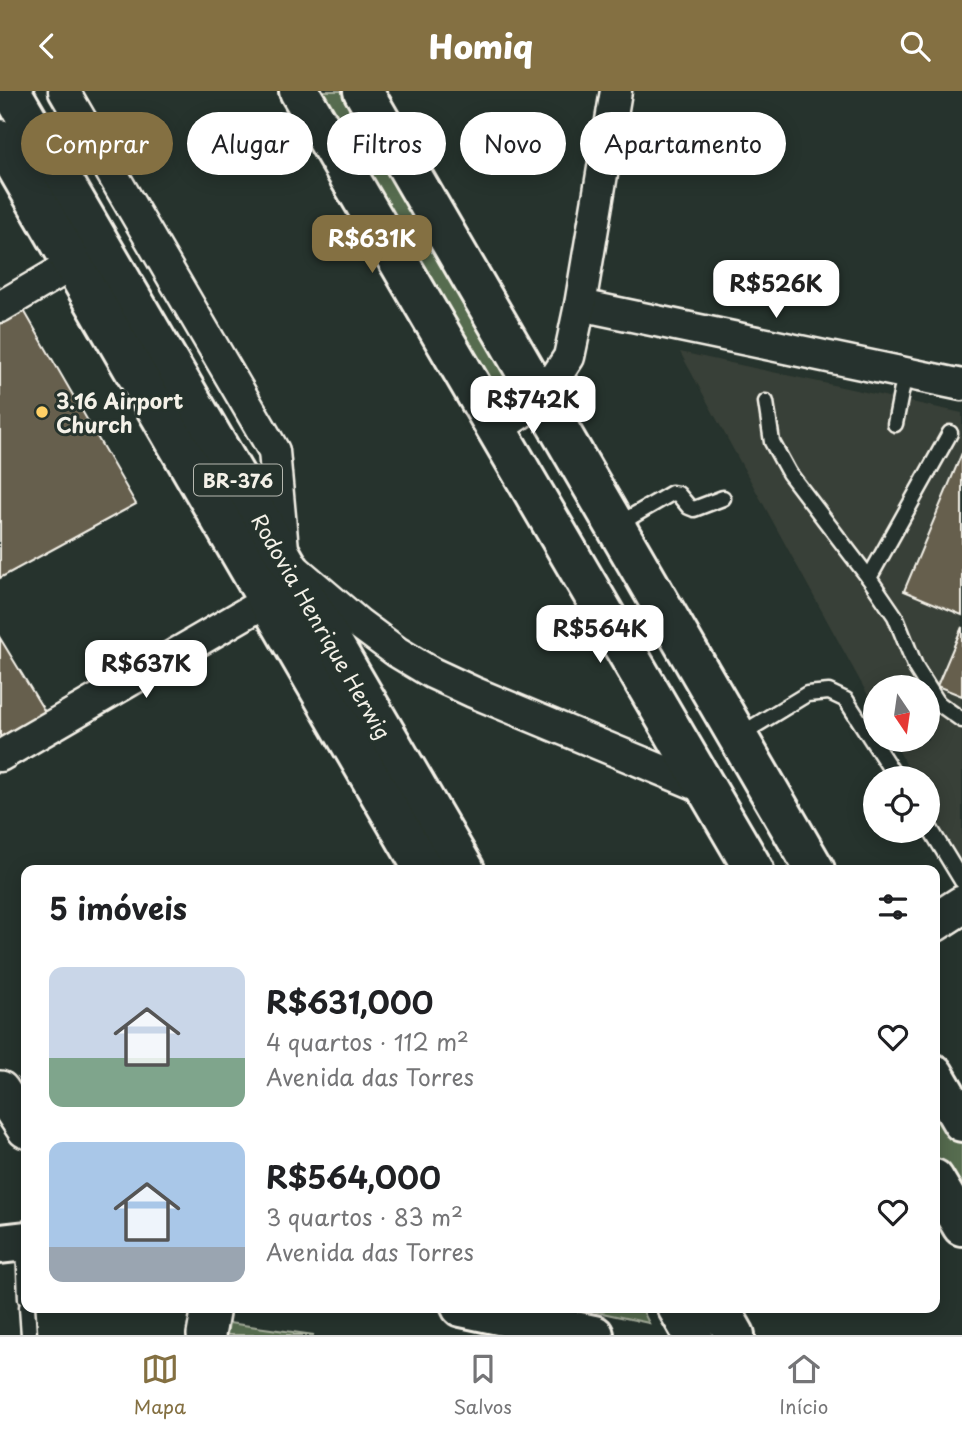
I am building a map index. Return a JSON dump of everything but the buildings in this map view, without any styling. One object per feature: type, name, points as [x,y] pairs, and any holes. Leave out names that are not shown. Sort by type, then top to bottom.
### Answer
[{"type":"main road","name":"Rodovia Henrique Herwig","points":[[11,91],[462,865]]},
{"type":"main road","points":[[299,91],[751,865]]},
{"type":"main road","points":[[363,91],[812,865]]},
{"type":"main road","name":"Rodovia Henrique Herwig","points":[[0,139],[421,865]]},
{"type":"main road","points":[[940,1084],[962,1122]]},
{"type":"main road","points":[[940,1189],[962,1226]]},
{"type":"main road","points":[[490,1313],[594,1335]]},
{"type":"main road","points":[[722,1313],[735,1335]]},
{"type":"street","points":[[64,91],[274,451],[284,560],[358,623],[397,652],[432,673],[707,789]]},
{"type":"street","points":[[496,430],[541,399],[569,357],[616,91]]},
{"type":"street","points":[[0,307],[73,264]]},
{"type":"street","points":[[580,305],[962,386]]},
{"type":"street","points":[[0,755],[268,601]]},
{"type":"street","points":[[940,919],[962,905]]},
{"type":"street","points":[[0,1090],[21,1122]]},
{"type":"street","points":[[206,1335],[210,1313]]},
{"type":"lane","points":[[895,424],[905,373]]},
{"type":"lane","points":[[766,402],[772,442],[789,473],[895,616],[916,669],[938,703],[962,720]]},
{"type":"lane","points":[[869,578],[950,433]]},
{"type":"lane","points":[[615,526],[672,493],[678,494],[694,509],[723,498]]},
{"type":"lane","points":[[738,736],[807,694],[829,692],[846,700],[889,766]]},
{"type":"lane","points":[[939,843],[962,881]]},
{"type":"lane","points":[[17,1242],[21,1267]]},
{"type":"lane","points":[[27,1313],[29,1335]]},
{"type":"shaded area","points":[[680,352],[962,413],[962,866],[940,825],[940,766],[907,766],[900,753],[940,753],[940,675],[863,675],[863,686]]},
{"type":"green space","points":[[315,91],[350,91],[362,112],[327,112]]},
{"type":"green space","points":[[364,175],[397,175],[509,375],[487,385]]},
{"type":"green space","points":[[940,1101],[962,1138],[962,1206],[940,1168]]},
{"type":"green space","points":[[602,1313],[644,1313],[649,1323]]},
{"type":"green space","points":[[229,1323],[314,1335],[227,1335]]},
{"type":"place","name":"3.16 Airport Church","points":[[42,412]]}]
